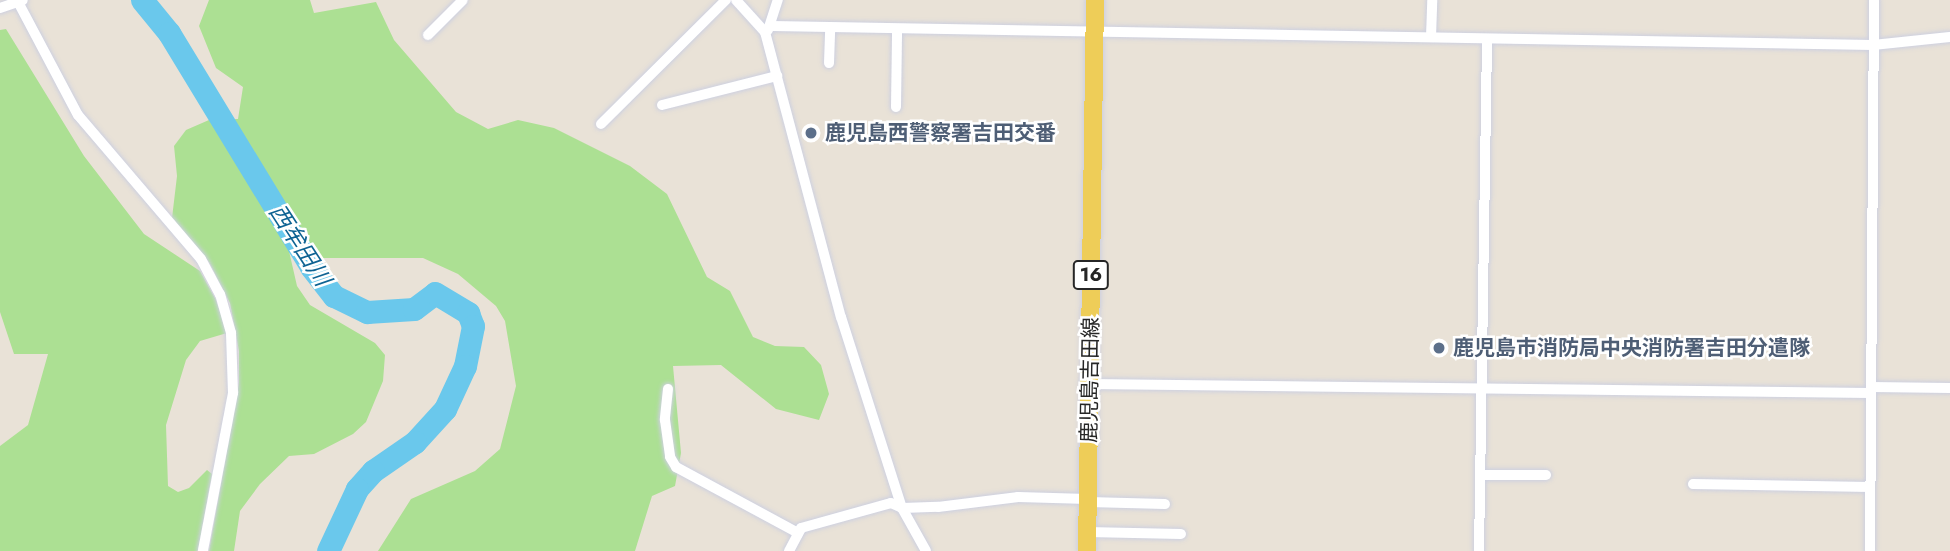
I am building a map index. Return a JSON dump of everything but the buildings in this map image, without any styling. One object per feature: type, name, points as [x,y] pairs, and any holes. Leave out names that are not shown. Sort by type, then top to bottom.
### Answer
[{"type":"main road","name":"鹿児島吉田線","points":[[1087,551],[1095,0]]},
{"type":"street","points":[[428,35],[463,0]]},
{"type":"street","points":[[601,124],[726,0]]},
{"type":"street","points":[[736,0],[769,29],[1873,45],[1950,37]]},
{"type":"street","points":[[778,0],[769,29],[777,76],[841,317],[902,508],[926,551]]},
{"type":"street","points":[[1432,0],[1432,37]]},
{"type":"street","points":[[1870,551],[1874,0]]},
{"type":"street","points":[[0,8],[20,1],[59,87],[78,115],[201,259],[223,304],[233,345],[233,393],[203,551]]},
{"type":"street","points":[[829,63],[830,29]]},
{"type":"street","points":[[896,107],[897,31]]},
{"type":"street","points":[[1479,551],[1487,39]]},
{"type":"street","points":[[662,105],[777,76]]},
{"type":"street","points":[[1089,384],[1871,390],[1950,388]]},
{"type":"street","points":[[668,389],[665,420],[670,457],[676,467],[796,532],[891,503],[902,508],[1018,497],[1165,504]]},
{"type":"street","points":[[1480,475],[1546,475]]},
{"type":"street","points":[[1693,484],[1870,487]]},
{"type":"street","points":[[789,551],[796,532]]},
{"type":"street","points":[[1087,532],[1181,534]]},
{"type":"green space","points":[[209,0],[310,0],[314,13],[376,2],[394,40],[456,112],[488,129],[518,120],[554,128],[630,166],[667,194],[707,277],[730,291],[753,337],[775,346],[804,347],[821,365],[829,394],[819,420],[776,409],[721,365],[673,366],[681,453],[675,486],[652,496],[635,551],[378,551],[411,499],[475,471],[500,449],[516,386],[505,321],[496,306],[458,274],[423,258],[317,258],[289,251],[297,286],[310,305],[375,343],[385,355],[383,381],[366,422],[353,434],[314,454],[289,456],[260,484],[240,511],[234,551],[209,551],[239,383],[239,351],[230,303],[209,262],[172,218],[177,176],[174,146],[186,130],[209,120],[238,119],[243,87],[216,68],[199,26]]},
{"type":"green space","points":[[6,29],[84,156],[144,234],[200,271],[216,300],[227,333],[200,341],[186,360],[166,425],[168,486],[178,492],[189,488],[207,470],[212,474],[198,551],[0,551],[0,446],[28,425],[48,354],[14,354],[0,312],[0,30]]},
{"type":"waterway","name":"西牟田川","points":[[142,0],[169,33],[311,267],[334,296],[367,312],[414,309],[435,293],[468,313],[473,326],[465,366],[445,409],[415,442],[373,471],[357,489],[328,551]]},
{"type":"place","name":"鹿児島西警察署吉田交番","points":[[811,133]]},
{"type":"place","name":"鹿児島市消防局中央消防署吉田分遣隊","points":[[1439,348]]}]
